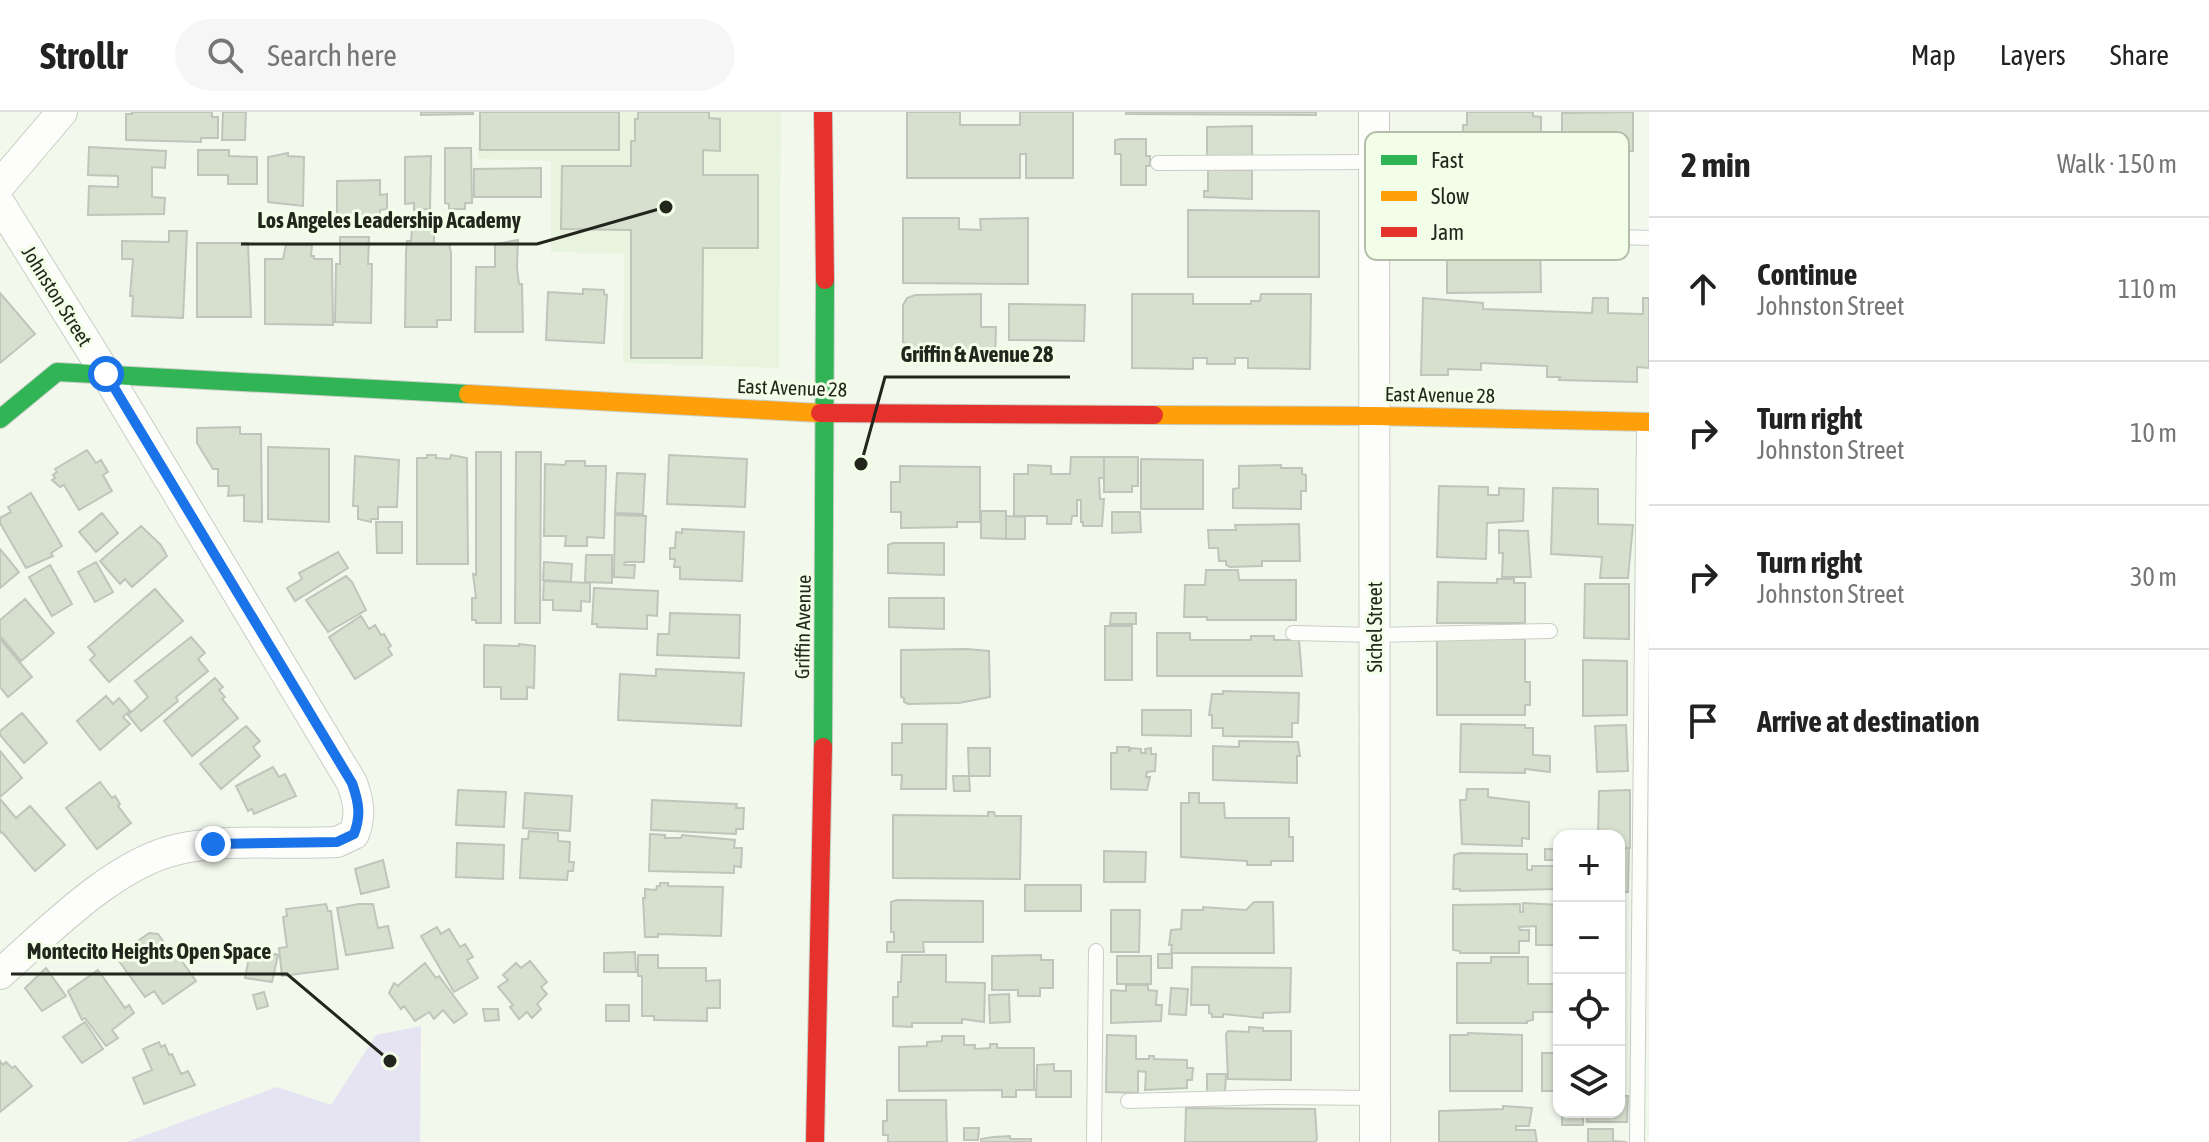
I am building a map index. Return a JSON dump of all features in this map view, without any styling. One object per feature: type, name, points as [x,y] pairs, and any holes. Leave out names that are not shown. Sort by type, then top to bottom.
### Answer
[{"type":"street","points":[[0,185],[62,112]]},
{"type":"street","name":"Griffin Avenue","points":[[815,1142],[822,866],[826,413],[823,112]]},
{"type":"street","name":"Johnston Street","points":[[0,204],[352,783],[360,819],[354,834],[337,842],[213,844],[175,850],[138,865],[108,881],[0,974]]},
{"type":"street","name":"Sichel Street","points":[[1374,260],[1375,1142]]},
{"type":"street","name":"East Avenue 28","points":[[0,419],[57,372],[826,413],[1375,416],[1646,422]]},
{"type":"lane","points":[[1158,163],[1365,162]]},
{"type":"lane","points":[[1629,237],[1649,238]]},
{"type":"lane","points":[[1637,1142],[1646,422]]},
{"type":"lane","points":[[1293,633],[1375,635],[1550,631]]},
{"type":"lane","points":[[1094,1142],[1096,951]]},
{"type":"lane","points":[[1128,1101],[1375,1098]]},
{"type":"shaded area","points":[[479,112],[781,112],[779,368],[623,363],[624,254],[551,252],[551,161],[478,159]]},
{"type":"shaded area","points":[[421,1026],[420,1142],[127,1142],[277,1087],[331,1105],[376,1035]]},
{"type":"building","points":[[212,112],[212,117],[218,117],[218,138],[201,138],[201,142],[126,140],[126,114]]},
{"type":"building","points":[[223,112],[246,112],[245,140],[222,140]]},
{"type":"building","points":[[421,112],[473,112],[473,114],[421,115]]},
{"type":"building","points":[[480,112],[619,112],[619,150],[480,150]]},
{"type":"building","points":[[638,112],[709,112],[709,118],[720,119],[720,151],[703,150],[703,175],[758,175],[758,248],[703,248],[702,358],[631,358],[631,230],[561,229],[562,166],[631,166],[631,141],[635,141]]},
{"type":"building","points":[[907,112],[960,112],[960,125],[1020,125],[1020,112],[1073,112],[1073,178],[1026,178],[1026,154],[1020,154],[1020,178],[907,178]]},
{"type":"building","points":[[1316,112],[1316,115],[1126,114]]},
{"type":"building","points":[[1467,112],[1533,112],[1533,116],[1541,117],[1541,132],[1463,132],[1463,125],[1467,125]]},
{"type":"building","points":[[1633,112],[1633,151],[1629,151],[1629,132],[1562,132],[1562,113]]},
{"type":"building","points":[[1252,126],[1252,156],[1207,156],[1207,127]]},
{"type":"building","points":[[1146,139],[1146,156],[1150,156],[1150,166],[1146,166],[1146,185],[1121,185],[1121,154],[1115,154],[1115,140]]},
{"type":"building","points":[[89,147],[166,151],[165,168],[152,167],[152,197],[165,198],[164,214],[88,215],[89,186],[118,187],[118,176],[88,175]]},
{"type":"building","points":[[445,148],[471,148],[472,203],[465,203],[465,209],[449,209],[449,204],[445,203]]},
{"type":"building","points":[[198,150],[229,150],[229,156],[257,157],[257,184],[228,184],[228,175],[198,175]]},
{"type":"building","points":[[288,153],[288,156],[304,157],[303,206],[268,202],[268,157]]},
{"type":"building","points":[[431,156],[430,209],[414,210],[414,203],[405,204],[405,157]]},
{"type":"building","points":[[541,168],[541,197],[474,197],[474,169]]},
{"type":"building","points":[[1208,170],[1252,170],[1252,199],[1204,197],[1204,191],[1208,191]]},
{"type":"building","points":[[380,180],[380,195],[387,194],[387,209],[380,210],[380,223],[337,224],[337,181]]},
{"type":"building","points":[[1188,210],[1319,211],[1319,277],[1188,277]]},
{"type":"building","points":[[903,218],[959,218],[959,229],[981,230],[980,219],[1028,218],[1028,284],[903,283]]},
{"type":"building","points":[[412,228],[434,229],[434,244],[449,244],[451,320],[437,320],[437,327],[405,327],[406,252]]},
{"type":"building","points":[[169,231],[187,231],[183,318],[132,316],[133,259],[122,259],[122,241],[169,242]]},
{"type":"building","points":[[340,237],[369,237],[371,323],[335,322],[336,264],[340,264]]},
{"type":"building","points":[[518,240],[517,268],[519,284],[522,284],[523,332],[475,332],[476,267],[495,267],[495,244]]},
{"type":"building","points":[[197,243],[248,243],[251,317],[197,317]]},
{"type":"building","points":[[286,245],[312,245],[311,256],[314,259],[332,259],[333,325],[265,324],[265,259],[283,259]]},
{"type":"building","points":[[1447,260],[1540,260],[1541,292],[1447,293]]},
{"type":"building","points":[[583,289],[604,290],[607,295],[604,343],[546,340],[548,292],[583,294]]},
{"type":"building","points":[[0,293],[35,334],[0,363]]},
{"type":"building","points":[[981,294],[981,327],[996,327],[995,358],[913,360],[913,350],[903,342],[903,305],[907,298],[915,295]]},
{"type":"building","points":[[1132,294],[1193,294],[1193,304],[1251,304],[1251,301],[1260,301],[1261,294],[1311,294],[1310,369],[1248,368],[1248,358],[1235,358],[1235,364],[1207,364],[1207,358],[1193,358],[1193,369],[1132,368]]},
{"type":"building","points":[[1423,298],[1483,303],[1483,309],[1592,313],[1593,298],[1608,298],[1608,313],[1643,314],[1643,298],[1649,298],[1649,368],[1637,367],[1637,382],[1559,380],[1560,377],[1547,377],[1547,366],[1481,363],[1481,370],[1448,369],[1448,375],[1421,375]]},
{"type":"building","points":[[1009,304],[1085,305],[1084,341],[1009,340]]},
{"type":"building","points":[[240,427],[240,434],[261,434],[262,522],[244,521],[244,495],[228,496],[229,486],[218,486],[218,469],[213,469],[197,443],[197,428]]},
{"type":"building","points":[[268,447],[329,449],[329,522],[268,519]]},
{"type":"building","points":[[87,450],[96,463],[101,460],[108,472],[103,475],[112,491],[79,510],[64,485],[60,487],[52,480],[57,472],[55,469]]},
{"type":"building","points":[[476,452],[501,452],[501,623],[476,623],[472,620],[472,598],[476,598],[473,574],[476,575]]},
{"type":"building","points":[[516,452],[541,452],[540,623],[515,623]]},
{"type":"building","points":[[427,455],[467,458],[468,564],[417,564],[417,458],[427,458]]},
{"type":"building","points":[[669,455],[747,459],[745,507],[667,504]]},
{"type":"building","points":[[355,456],[399,460],[397,507],[378,507],[378,519],[371,519],[371,522],[358,519],[358,506],[353,506]]},
{"type":"building","points":[[1071,457],[1104,457],[1104,478],[1099,478],[1100,499],[1104,499],[1102,526],[1083,526],[1081,500],[1077,500],[1077,516],[1072,516],[1071,524],[1047,524],[1047,516],[1014,516],[1014,474],[1028,474],[1028,465],[1051,466],[1051,474],[1070,474]]},
{"type":"building","points":[[1104,457],[1138,457],[1138,486],[1132,486],[1132,492],[1104,492]]},
{"type":"building","points":[[1141,459],[1203,460],[1203,509],[1141,509]]},
{"type":"building","points":[[566,461],[585,461],[585,466],[606,466],[604,538],[587,537],[587,546],[565,546],[566,536],[544,536],[545,464],[565,465]]},
{"type":"building","points":[[1281,465],[1281,468],[1302,468],[1302,474],[1306,475],[1306,491],[1301,491],[1301,509],[1233,508],[1233,489],[1239,488],[1239,466]]},
{"type":"building","points":[[900,466],[980,467],[980,522],[957,522],[957,527],[901,528],[901,512],[891,512],[891,482],[900,482]]},
{"type":"building","points":[[617,473],[645,474],[643,514],[615,513]]},
{"type":"building","points":[[1439,486],[1488,487],[1488,495],[1499,495],[1499,488],[1524,489],[1523,521],[1487,523],[1486,559],[1437,557]]},
{"type":"building","points":[[1553,488],[1598,489],[1598,524],[1633,525],[1628,578],[1600,578],[1602,557],[1551,554]]},
{"type":"building","points":[[31,493],[62,546],[51,553],[53,556],[26,568],[0,518],[11,512],[8,507]]},
{"type":"building","points":[[981,511],[1006,511],[1006,539],[981,538]]},
{"type":"building","points":[[1112,512],[1140,512],[1141,532],[1112,533]]},
{"type":"building","points":[[102,513],[118,533],[96,552],[79,532]]},
{"type":"building","points":[[615,515],[646,516],[644,562],[625,562],[624,565],[635,565],[634,578],[614,577]]},
{"type":"building","points":[[1006,516],[1025,517],[1025,539],[1006,539]]},
{"type":"building","points":[[376,522],[402,522],[402,553],[377,553]]},
{"type":"building","points":[[1299,524],[1300,561],[1262,561],[1262,566],[1230,567],[1226,561],[1219,561],[1218,548],[1209,548],[1208,530],[1236,530],[1235,525]]},
{"type":"building","points":[[141,526],[161,545],[167,556],[132,587],[125,579],[120,584],[100,561]]},
{"type":"building","points":[[682,529],[744,532],[742,581],[680,579],[680,567],[674,567],[675,559],[670,559],[670,548],[675,548],[676,532],[682,533]]},
{"type":"building","points":[[1499,530],[1528,531],[1531,577],[1502,577],[1503,553],[1499,553]]},
{"type":"building","points":[[944,543],[944,575],[888,573],[888,545]]},
{"type":"building","points":[[0,549],[19,572],[0,588]]},
{"type":"building","points":[[338,552],[348,568],[295,601],[287,588],[302,579],[299,573]]},
{"type":"building","points":[[586,555],[612,555],[612,583],[585,582]]},
{"type":"building","points":[[96,562],[113,592],[95,602],[78,572]]},
{"type":"building","points":[[544,562],[572,564],[571,582],[543,580]]},
{"type":"building","points":[[50,565],[72,604],[52,616],[29,577]]},
{"type":"building","points":[[1206,570],[1238,570],[1239,580],[1296,580],[1296,620],[1184,617],[1185,585],[1205,585]]},
{"type":"building","points":[[346,576],[366,610],[328,632],[306,600]]},
{"type":"building","points":[[1497,579],[1514,579],[1514,583],[1525,583],[1525,623],[1437,623],[1438,582],[1497,583]]},
{"type":"building","points":[[544,581],[590,583],[590,602],[581,601],[581,611],[553,610],[553,600],[543,600]]},
{"type":"building","points":[[1585,584],[1629,584],[1629,639],[1584,638]]},
{"type":"building","points":[[594,588],[658,591],[657,616],[647,615],[647,629],[597,627],[597,624],[592,624]]},
{"type":"building","points":[[155,589],[183,621],[109,682],[90,660],[95,655],[88,647]]},
{"type":"building","points":[[889,598],[944,598],[944,629],[889,627]]},
{"type":"building","points":[[25,599],[54,633],[21,661],[0,636],[0,620]]},
{"type":"building","points":[[670,613],[740,615],[739,658],[657,655],[658,634],[669,634]]},
{"type":"building","points":[[1111,613],[1136,613],[1136,624],[1110,624]]},
{"type":"building","points":[[361,616],[369,629],[375,625],[381,635],[384,634],[392,655],[355,679],[329,637]]},
{"type":"building","points":[[1105,626],[1132,626],[1132,680],[1105,680]]},
{"type":"building","points":[[1157,633],[1190,633],[1190,640],[1251,640],[1251,636],[1274,636],[1274,640],[1299,640],[1302,676],[1157,676]]},
{"type":"building","points":[[191,637],[205,653],[198,659],[208,671],[141,731],[128,715],[148,697],[135,681]]},
{"type":"building","points":[[0,639],[32,677],[8,697],[0,687]]},
{"type":"building","points":[[1437,639],[1525,639],[1525,682],[1530,682],[1530,705],[1525,705],[1525,715],[1437,715]]},
{"type":"building","points":[[484,645],[535,646],[534,688],[527,687],[527,699],[501,699],[501,687],[484,687]]},
{"type":"building","points":[[901,650],[989,651],[990,697],[959,703],[904,702],[901,697]]},
{"type":"building","points":[[1583,660],[1627,661],[1627,715],[1583,716]]},
{"type":"building","points":[[656,669],[744,673],[741,726],[618,720],[620,674],[656,676]]},
{"type":"building","points":[[215,678],[223,687],[219,690],[225,697],[222,699],[238,718],[192,756],[164,721]]},
{"type":"building","points":[[1223,691],[1299,693],[1298,723],[1292,723],[1292,737],[1223,736],[1223,728],[1212,728],[1212,715],[1209,715],[1212,694],[1223,694]]},
{"type":"building","points":[[106,696],[113,704],[119,698],[130,711],[123,717],[130,724],[100,750],[77,721]]},
{"type":"building","points":[[1142,710],[1191,710],[1191,736],[1142,735]]},
{"type":"building","points":[[22,713],[47,743],[24,763],[0,735],[0,731]]},
{"type":"building","points":[[902,724],[947,724],[946,789],[901,789],[902,775],[892,775],[892,743],[902,743]]},
{"type":"building","points":[[1461,724],[1525,725],[1525,728],[1533,728],[1533,755],[1550,756],[1550,772],[1525,769],[1525,773],[1460,772]]},
{"type":"building","points":[[1626,725],[1628,771],[1597,772],[1595,726]]},
{"type":"building","points":[[246,726],[260,741],[253,747],[260,756],[221,789],[200,764]]},
{"type":"building","points":[[1239,741],[1298,742],[1297,783],[1213,780],[1213,746],[1239,747]]},
{"type":"building","points":[[1117,747],[1129,747],[1129,752],[1131,748],[1141,749],[1141,753],[1151,748],[1151,754],[1156,754],[1155,771],[1147,772],[1146,777],[1150,777],[1147,790],[1111,789],[1111,753],[1117,753]]},
{"type":"building","points":[[968,748],[990,748],[990,776],[969,776]]},
{"type":"building","points":[[0,751],[22,778],[0,797]]},
{"type":"building","points":[[273,767],[279,777],[285,774],[296,796],[254,814],[252,809],[248,811],[236,786]]},
{"type":"building","points":[[953,776],[969,776],[970,791],[954,791]]},
{"type":"building","points":[[100,782],[112,798],[115,796],[120,804],[118,806],[131,823],[97,849],[66,808]]},
{"type":"building","points":[[1467,789],[1488,789],[1488,797],[1529,802],[1529,839],[1522,838],[1522,846],[1462,844],[1460,800],[1466,800]]},
{"type":"building","points":[[458,790],[506,792],[504,827],[456,825]]},
{"type":"building","points":[[1630,790],[1630,848],[1625,848],[1625,830],[1598,830],[1599,791]]},
{"type":"building","points":[[525,793],[572,796],[570,831],[523,828]]},
{"type":"building","points":[[1189,793],[1199,793],[1199,803],[1224,803],[1225,818],[1289,818],[1293,861],[1247,865],[1247,861],[1181,857],[1181,803],[1189,803]]},
{"type":"building","points":[[0,799],[16,818],[30,806],[65,845],[35,871],[0,833]]},
{"type":"building","points":[[652,800],[737,804],[736,808],[744,808],[743,829],[736,829],[736,834],[651,830]]},
{"type":"building","points":[[988,812],[994,812],[995,816],[1021,816],[1020,879],[893,878],[893,815],[988,816]]},
{"type":"building","points":[[529,831],[558,833],[558,841],[570,842],[569,862],[574,862],[567,880],[520,878],[522,839],[528,839]]},
{"type":"building","points":[[650,834],[665,835],[665,838],[681,838],[682,835],[735,840],[734,848],[742,848],[741,867],[734,866],[734,873],[649,871]]},
{"type":"building","points":[[457,843],[504,845],[503,879],[456,877]]},
{"type":"building","points":[[1625,848],[1629,848],[1628,892],[1625,892]]},
{"type":"building","points":[[1545,849],[1553,849],[1553,860],[1545,860]]},
{"type":"building","points":[[1104,851],[1146,852],[1145,882],[1104,882]]},
{"type":"building","points":[[1527,854],[1527,870],[1532,870],[1532,866],[1553,866],[1553,889],[1453,889],[1454,855]]},
{"type":"building","points":[[383,860],[389,887],[361,894],[355,869]]},
{"type":"building","points":[[660,883],[668,883],[668,886],[723,887],[721,936],[658,934],[658,937],[645,937],[645,889],[656,890]]},
{"type":"building","points":[[1025,885],[1081,885],[1081,911],[1025,911]]},
{"type":"building","points":[[983,901],[983,942],[923,942],[924,952],[887,952],[887,942],[894,942],[891,902]]},
{"type":"building","points":[[1254,902],[1273,902],[1274,953],[1171,953],[1171,930],[1181,929],[1182,910],[1203,910],[1203,907],[1246,910]]},
{"type":"building","points":[[1523,903],[1553,905],[1553,945],[1536,945],[1536,926],[1519,927],[1520,930],[1529,930],[1529,941],[1519,941],[1519,953],[1460,953],[1453,950],[1453,905],[1520,904],[1520,912],[1523,912]]},
{"type":"building","points":[[326,904],[328,911],[331,911],[338,969],[282,976],[279,948],[287,947],[283,917],[287,916],[286,909]]},
{"type":"building","points":[[373,904],[378,928],[388,926],[393,948],[346,955],[337,908]]},
{"type":"building","points":[[1111,910],[1140,910],[1139,952],[1111,952]]},
{"type":"building","points":[[437,927],[441,934],[449,929],[460,947],[465,944],[473,957],[467,960],[478,978],[454,992],[421,936]]},
{"type":"building","points":[[149,933],[158,934],[169,949],[172,947],[196,981],[163,1004],[154,991],[145,997],[116,957]]},
{"type":"building","points":[[251,947],[278,955],[272,982],[245,978]]},
{"type":"building","points":[[635,952],[636,972],[604,972],[604,953]]},
{"type":"building","points":[[1158,954],[1172,954],[1172,968],[1158,968]]},
{"type":"building","points":[[638,955],[658,955],[658,968],[706,968],[706,981],[720,980],[720,1008],[707,1008],[707,1021],[654,1020],[654,1016],[642,1016],[642,976],[638,976]]},
{"type":"building","points":[[902,955],[946,955],[946,982],[985,983],[984,1022],[962,1019],[962,1023],[893,1026],[893,997],[898,997]]},
{"type":"building","points":[[1041,955],[1041,960],[1053,960],[1053,988],[1040,988],[1040,996],[1018,996],[1018,990],[992,990],[992,956]]},
{"type":"building","points":[[1117,956],[1151,956],[1151,984],[1117,984]]},
{"type":"building","points":[[1491,957],[1528,957],[1528,984],[1553,984],[1553,1012],[1533,1012],[1533,1020],[1527,1023],[1457,1023],[1457,963],[1491,963]]},
{"type":"building","points":[[530,961],[547,982],[541,987],[547,994],[537,1004],[541,1009],[532,1018],[527,1012],[519,1019],[510,1007],[513,1005],[498,987],[508,980],[503,975],[516,963],[521,968]]},
{"type":"building","points":[[425,963],[436,978],[439,976],[467,1014],[454,1023],[443,1010],[434,1019],[429,1012],[415,1021],[389,993],[394,983],[398,986]]},
{"type":"building","points":[[1192,967],[1291,968],[1290,1012],[1263,1013],[1263,1018],[1223,1014],[1223,1017],[1212,1017],[1209,1005],[1191,1005]]},
{"type":"building","points":[[46,968],[66,996],[42,1011],[25,988]]},
{"type":"building","points":[[98,970],[125,1008],[129,1005],[134,1013],[112,1030],[118,1038],[106,1046],[85,1018],[82,1020],[68,991]]},
{"type":"building","points":[[1126,985],[1148,985],[1148,990],[1157,991],[1156,1005],[1162,1005],[1161,1021],[1111,1023],[1111,990],[1126,991]]},
{"type":"building","points":[[1171,988],[1188,989],[1186,1015],[1169,1014]]},
{"type":"building","points":[[264,992],[268,1006],[257,1009],[253,995]]},
{"type":"building","points":[[1009,994],[1010,1022],[990,1023],[989,995]]},
{"type":"building","points":[[606,1005],[629,1005],[629,1021],[606,1021]]},
{"type":"building","points":[[483,1009],[498,1009],[499,1020],[485,1021]]},
{"type":"building","points":[[85,1022],[103,1049],[82,1063],[63,1037]]},
{"type":"building","points":[[1249,1027],[1263,1028],[1263,1031],[1291,1031],[1291,1080],[1228,1079],[1226,1034],[1228,1031],[1249,1032]]},
{"type":"building","points":[[1107,1035],[1136,1036],[1136,1059],[1154,1056],[1154,1059],[1187,1060],[1187,1068],[1193,1068],[1192,1080],[1187,1080],[1187,1088],[1145,1090],[1146,1072],[1138,1071],[1138,1093],[1106,1092]]},
{"type":"building","points":[[1450,1035],[1522,1035],[1522,1091],[1450,1091]]},
{"type":"building","points":[[942,1036],[964,1036],[964,1045],[975,1045],[975,1049],[990,1048],[990,1044],[997,1044],[997,1048],[1034,1048],[1034,1090],[1016,1090],[1016,1097],[1002,1097],[1002,1090],[899,1091],[899,1047],[927,1046],[927,1042],[942,1041]]},
{"type":"building","points":[[159,1042],[161,1047],[165,1045],[169,1055],[172,1054],[181,1074],[188,1071],[195,1085],[144,1104],[133,1078],[152,1070],[143,1049]]},
{"type":"building","points":[[1542,1053],[1553,1053],[1553,1091],[1542,1091]]},
{"type":"building","points":[[0,1061],[12,1068],[15,1066],[32,1086],[0,1112]]},
{"type":"building","points":[[1054,1064],[1054,1071],[1071,1071],[1071,1097],[1036,1097],[1037,1065]]},
{"type":"building","points":[[1207,1074],[1226,1074],[1225,1093],[1207,1092]]},
{"type":"building","points":[[1625,1096],[1628,1096],[1627,1122],[1587,1122],[1587,1118],[1625,1118]]},
{"type":"building","points":[[887,1100],[946,1100],[947,1142],[888,1142],[888,1135],[883,1135]]},
{"type":"building","points":[[1503,1106],[1532,1108],[1529,1126],[1516,1126],[1516,1130],[1535,1130],[1537,1142],[1439,1142],[1439,1111],[1503,1109]]},
{"type":"building","points":[[1186,1108],[1315,1109],[1317,1140],[1185,1142]]},
{"type":"building","points":[[1562,1118],[1583,1118],[1583,1125],[1562,1125]]},
{"type":"building","points":[[964,1128],[979,1128],[978,1140],[964,1140]]},
{"type":"building","points":[[1588,1129],[1613,1129],[1613,1141],[1627,1142],[1588,1142]]},
{"type":"building","points":[[1010,1136],[1010,1139],[1031,1139],[1031,1142],[981,1142],[981,1139]]},
{"type":"traffic: fast","points":[[823,747],[825,280]]},
{"type":"traffic: fast","points":[[0,419],[57,372],[468,394]]},
{"type":"traffic: slow","points":[[468,394],[820,413]]},
{"type":"traffic: slow","points":[[1154,415],[1649,422]]},
{"type":"traffic: jam","points":[[823,112],[825,280]]},
{"type":"traffic: jam","points":[[820,413],[1154,415]]},
{"type":"traffic: jam","points":[[815,1142],[823,747]]},
{"type":"place","name":"Los Angeles Leadership Academy","points":[[666,207]]},
{"type":"place","name":"Griffin & Avenue 28","points":[[861,464]]},
{"type":"place","name":"Montecito Heights Open Space","points":[[390,1061]]},
{"type":"route","points":[[106,374],[352,783],[358,802],[360,819],[354,834],[337,842],[213,844]]}]
